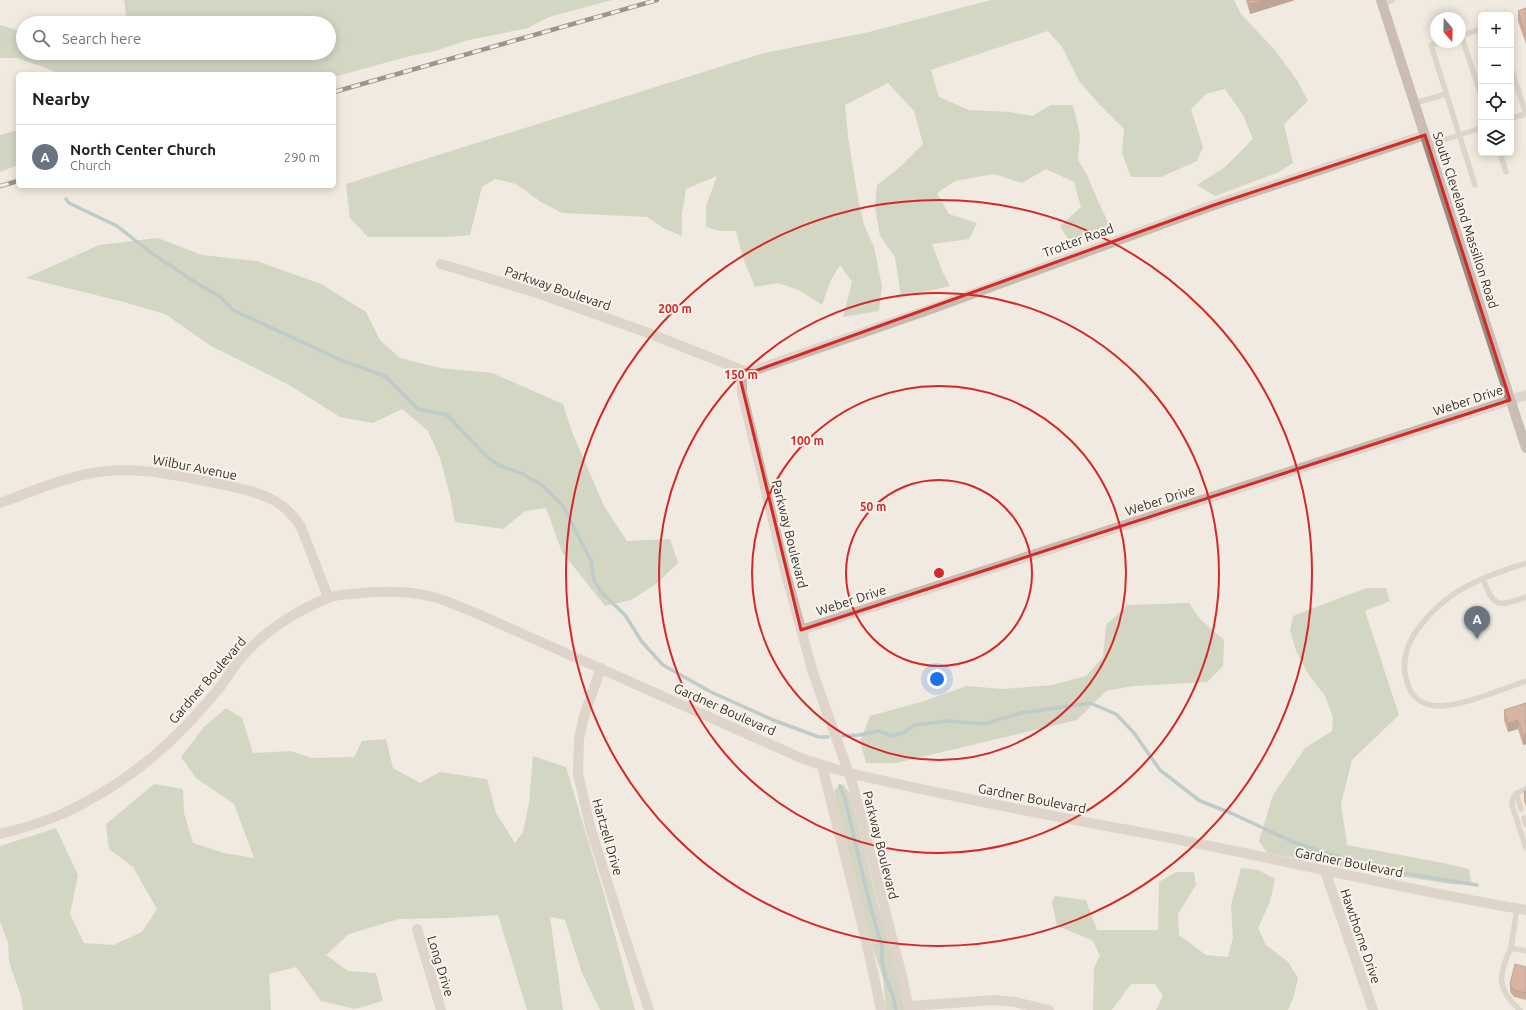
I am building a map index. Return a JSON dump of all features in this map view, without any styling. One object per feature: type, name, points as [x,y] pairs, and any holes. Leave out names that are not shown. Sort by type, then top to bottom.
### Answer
[{"type":"main road","name":"South Cleveland Massillon Road","points":[[1382,2],[1526,448]]},
{"type":"street","name":"Trotter Road","points":[[742,370],[750,372],[755,371],[931,309],[1214,205],[1426,140]]},
{"type":"street","name":"Parkway Boulevard","points":[[441,264],[544,296],[648,333],[742,370],[742,392],[786,574],[813,673],[848,773],[902,976],[909,1008]]},
{"type":"street","name":"Weber Drive","points":[[801,630],[1526,395]]},
{"type":"street","name":"Wilbur Avenue","points":[[0,502],[86,474],[133,470],[174,474],[258,494],[275,501],[288,510],[295,518],[301,527],[328,598]]},
{"type":"street","name":"Gardner Boulevard","points":[[0,834],[60,815],[109,789],[128,777],[147,762],[186,726],[220,687],[240,659],[259,640],[300,611],[338,595],[379,591],[412,593],[433,597],[478,614],[801,758],[848,773],[978,802],[1194,843],[1325,871],[1521,909]]},
{"type":"street","name":"Hartzell Drive","points":[[601,668],[584,716],[580,739],[578,774],[591,830],[649,1010]]},
{"type":"street","points":[[822,765],[850,875],[881,1010]]},
{"type":"street","name":"Hawthorne Drive","points":[[1325,871],[1373,1010]]},
{"type":"street","name":"Long Drive","points":[[417,929],[441,1010]]},
{"type":"street","points":[[909,1008],[995,1000],[1015,1002],[1049,1010]]},
{"type":"lane","points":[[1382,2],[1393,0]]},
{"type":"lane","points":[[1466,34],[1478,30]]},
{"type":"lane","points":[[1432,48],[1475,185]]},
{"type":"lane","points":[[1465,48],[1478,86]]},
{"type":"lane","points":[[1514,77],[1526,114],[1514,117]]},
{"type":"lane","points":[[1415,104],[1446,94]]},
{"type":"lane","points":[[1426,140],[1459,135],[1478,129]]},
{"type":"lane","points":[[1501,156],[1506,172]]},
{"type":"lane","points":[[1526,563],[1473,582],[1448,597],[1425,619],[1411,640],[1404,659],[1405,676],[1408,686],[1415,698],[1426,704],[1441,706],[1458,704],[1526,681]]},
{"type":"lane","points":[[1483,579],[1492,599],[1499,604],[1506,604],[1526,597]]},
{"type":"lane","points":[[1525,842],[1512,805],[1512,799],[1516,793],[1526,789]]},
{"type":"lane","points":[[1516,793],[1521,809]]},
{"type":"lane","points":[[1524,818],[1526,825]]},
{"type":"lane","points":[[1520,1010],[1510,1001],[1501,986],[1504,963],[1511,948],[1521,909]]},
{"type":"lane","points":[[1511,948],[1526,951]]},
{"type":"highlighted area","points":[[1425,135],[1510,400],[801,630],[741,382],[742,370],[755,371],[1214,205]]},
{"type":"green space","points":[[124,0],[612,0],[549,17],[528,28],[469,40],[435,51],[406,57],[336,76],[336,72],[54,72],[23,60],[336,60],[336,16],[126,16]]},
{"type":"green space","points":[[991,0],[1234,0],[1241,14],[1274,49],[1297,80],[1308,101],[1284,124],[1293,163],[1277,173],[1215,196],[1197,185],[1225,167],[1253,139],[1243,115],[1225,89],[1206,94],[1191,109],[1203,147],[1197,161],[1161,177],[1131,177],[1122,153],[1124,129],[1079,81],[1062,47],[1048,31],[931,70],[939,97],[969,110],[1010,112],[1032,116],[1051,105],[1073,105],[1080,135],[1078,160],[1087,175],[1110,226],[1098,237],[1070,242],[1060,226],[1081,207],[1074,182],[1046,169],[1022,183],[994,174],[955,181],[937,193],[949,214],[977,223],[969,239],[932,244],[943,273],[950,286],[901,297],[895,257],[880,236],[875,207],[877,185],[899,168],[923,144],[914,111],[888,83],[845,105],[848,137],[858,198],[864,225],[874,247],[882,286],[879,311],[843,317],[852,282],[840,265],[830,282],[822,305],[799,290],[778,283],[755,287],[744,261],[736,231],[720,231],[706,227],[706,206],[717,176],[686,189],[682,214],[682,236],[665,229],[647,217],[562,213],[541,202],[516,184],[495,179],[482,187],[470,235],[447,237],[368,237],[350,218],[346,184],[764,53],[869,32]]},
{"type":"green space","points":[[1,25],[16,30],[16,58],[0,58]]},
{"type":"green space","points":[[16,131],[16,166],[0,172],[0,135]]},
{"type":"green space","points":[[158,238],[202,255],[257,261],[321,284],[366,312],[380,340],[400,358],[440,368],[492,373],[563,404],[572,432],[604,506],[627,541],[670,539],[678,563],[656,584],[631,600],[605,606],[562,552],[546,508],[525,511],[503,529],[455,522],[450,495],[440,458],[428,431],[402,409],[373,423],[340,417],[289,385],[211,346],[165,314],[120,301],[26,278],[99,245]]},
{"type":"green space","points":[[1366,588],[1386,588],[1390,601],[1365,611],[1399,715],[1352,760],[1341,804],[1347,845],[1469,869],[1472,885],[1451,884],[1371,872],[1267,853],[1259,841],[1273,795],[1305,748],[1332,731],[1333,717],[1325,696],[1309,675],[1297,653],[1290,631],[1293,616]]},
{"type":"green space","points":[[1189,603],[1200,619],[1224,640],[1223,666],[1207,682],[1133,686],[1106,691],[1077,720],[896,763],[866,763],[860,741],[870,716],[921,702],[967,686],[1002,689],[1052,685],[1086,676],[1103,657],[1106,625],[1128,605]]},
{"type":"green space","points":[[226,708],[242,718],[253,753],[291,751],[312,758],[354,757],[362,741],[386,739],[393,768],[420,783],[440,772],[487,779],[496,813],[515,843],[523,832],[529,803],[533,756],[566,767],[604,894],[635,1010],[600,1010],[582,973],[565,920],[550,917],[563,1010],[527,1010],[498,915],[399,919],[349,934],[326,955],[348,971],[376,973],[383,1001],[355,1009],[321,1001],[296,967],[269,974],[271,1010],[23,1010],[21,996],[9,962],[8,942],[0,922],[0,846],[56,828],[78,875],[70,914],[84,943],[113,945],[142,932],[157,909],[133,867],[109,849],[106,824],[154,784],[183,789],[184,813],[193,843],[224,853],[254,858],[234,804],[196,778],[181,757],[204,727]]},
{"type":"green space","points":[[843,784],[850,794],[878,905],[898,971],[905,1010],[886,1010],[883,978],[872,945],[840,823],[834,790]]},
{"type":"green space","points":[[1241,868],[1258,870],[1275,879],[1270,902],[1258,928],[1266,945],[1288,962],[1298,978],[1294,996],[1288,1010],[1156,1010],[1163,996],[1155,984],[1131,984],[1112,1010],[1093,1010],[1094,968],[1100,955],[1092,940],[1057,926],[1052,902],[1055,896],[1086,900],[1097,930],[1158,930],[1159,882],[1176,872],[1194,872],[1196,885],[1178,914],[1179,935],[1206,955],[1228,957],[1233,938],[1231,905]]},
{"type":"building","points":[[1249,0],[1264,0],[1250,4]]},
{"type":"building","points":[[1526,8],[1526,35],[1518,11]]},
{"type":"building","points":[[1526,703],[1526,734],[1523,735],[1518,720],[1508,723],[1504,710]]},
{"type":"building","points":[[1515,964],[1526,967],[1526,993],[1514,990],[1510,984]]},
{"type":"waterway","points":[[66,199],[69,203],[117,226],[150,252],[219,296],[233,310],[343,361],[385,376],[418,409],[447,415],[487,457],[498,465],[521,473],[542,485],[563,506],[591,561],[594,580],[602,593],[625,615],[642,642],[663,665],[711,692],[773,720],[819,737],[828,737]]},
{"type":"waterway","points":[[843,736],[859,735],[879,731],[892,736],[903,733],[914,725],[948,721],[984,724],[1021,713],[1090,703],[1116,714],[1134,733],[1160,770],[1200,801],[1231,813],[1293,842],[1341,858],[1402,873],[1477,885]]},
{"type":"waterway","points":[[840,786],[845,799],[869,901],[882,947],[882,962],[886,979],[893,996],[896,1010]]},
{"type":"railway","points":[[336,91],[657,0]]},
{"type":"railway","points":[[0,186],[16,182]]},
{"type":"place","name":"North Center Church","points":[[1477,639]]}]
